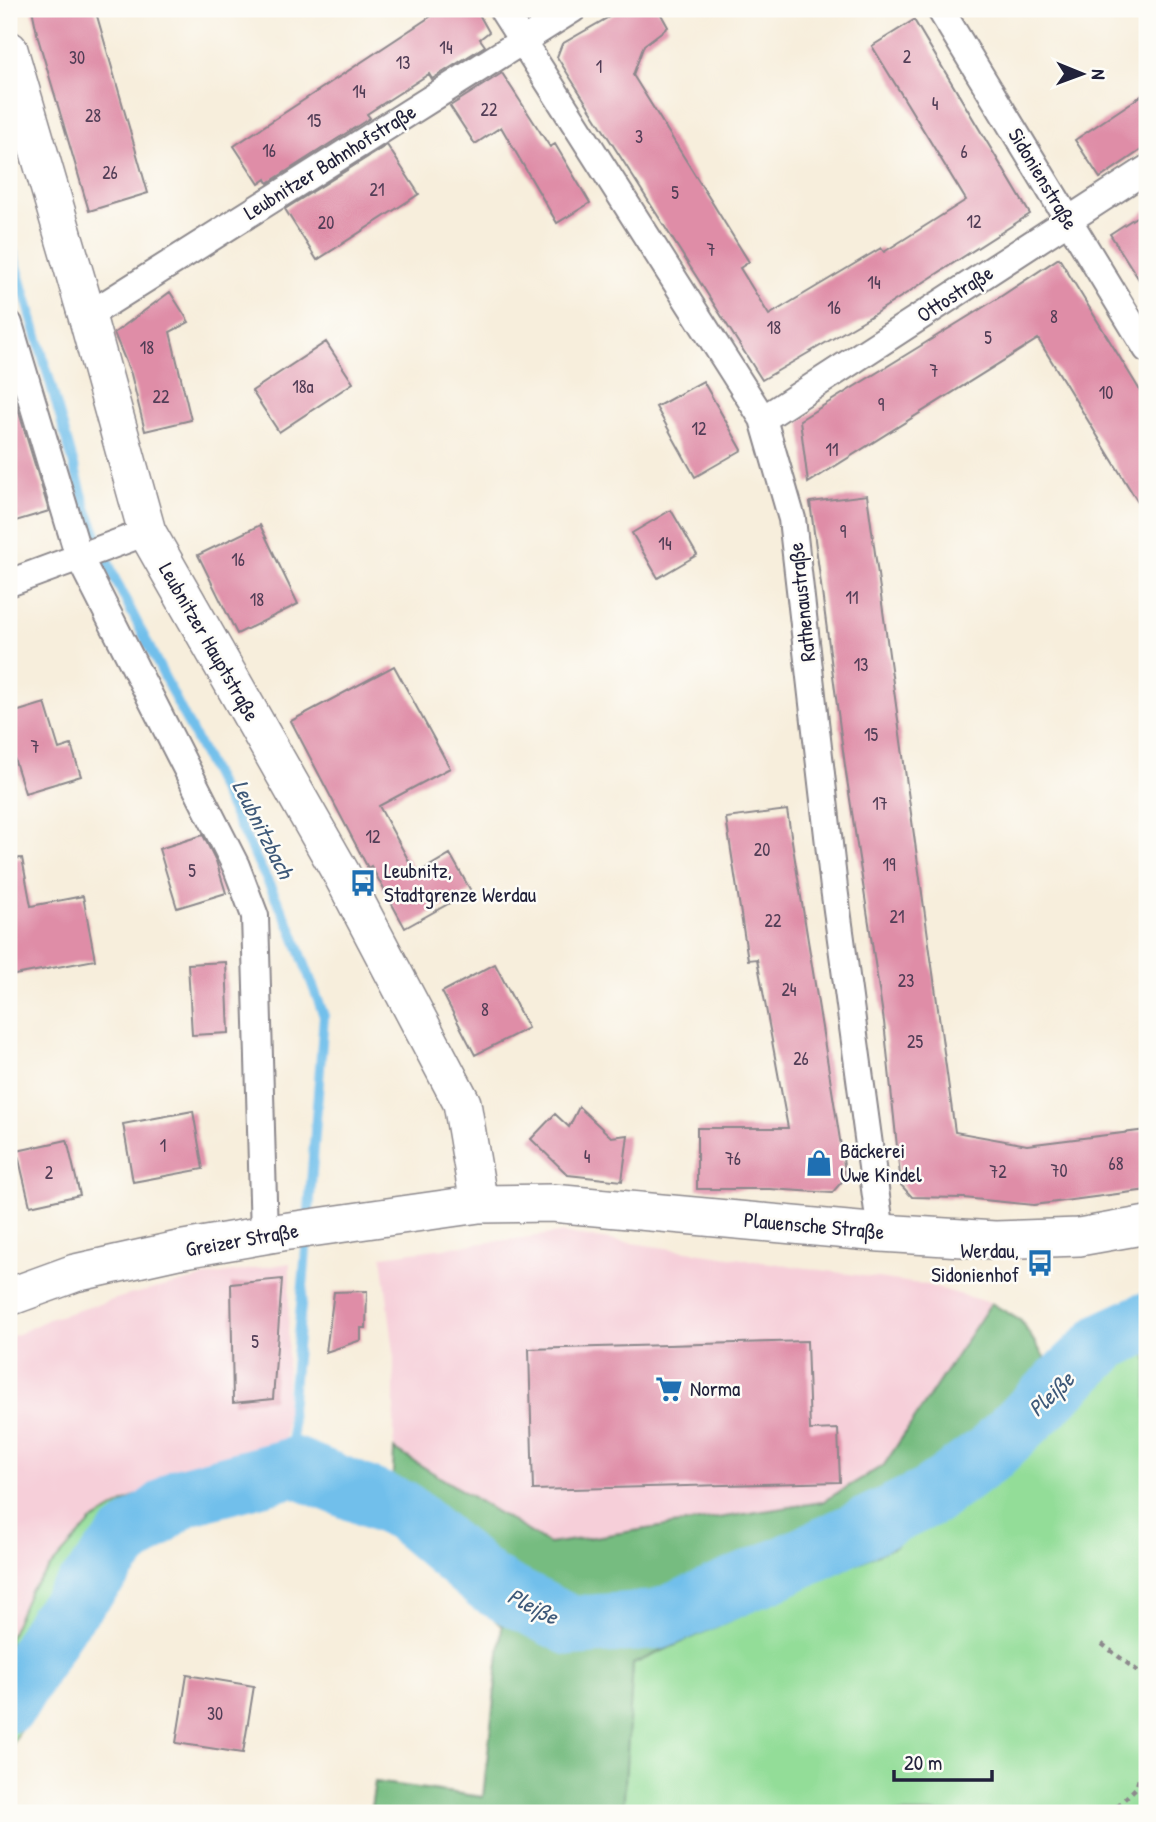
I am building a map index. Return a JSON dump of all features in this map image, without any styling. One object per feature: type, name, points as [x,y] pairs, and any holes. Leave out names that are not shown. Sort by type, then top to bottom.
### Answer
[{"type":"street","name":"Rathenaustraße","points":[[502,9],[763,419],[792,519],[834,888],[881,1233]]},
{"type":"street","name":"Leubnitzer Bahnhofstraße","points":[[87,316],[573,9]]},
{"type":"street","name":"Sidonienstraße","points":[[940,9],[1147,349]]},
{"type":"street","name":"Leubnitzer Hauptstraße","points":[[9,50],[87,316],[109,545],[342,875],[462,1103],[480,1204]]},
{"type":"street","name":"Ottostraße","points":[[763,419],[1147,169]]},
{"type":"street","name":"Leubnitzer Hauptstraße","points":[[9,324],[109,545],[255,916],[273,1234]]},
{"type":"street","points":[[9,583],[109,545]]},
{"type":"street","name":"Plauensche Straße","points":[[480,1204],[552,1203],[881,1233],[995,1240],[1079,1237],[1147,1225]]},
{"type":"street","name":"Greizer Straße","points":[[9,1297],[75,1273],[273,1234],[480,1204]]},
{"type":"path","points":[[1102,1644],[1147,1678]]},
{"type":"path","points":[[1110,1813],[1136,1788],[1147,1755]]},
{"type":"shaded area","points":[[560,1233],[927,1285],[991,1303],[884,1465],[822,1502],[549,1544],[394,1449],[394,1352],[382,1256]]},
{"type":"shaded area","points":[[290,1263],[285,1447],[236,1456],[172,1475],[30,1590],[9,1638],[9,1338],[49,1319],[129,1295],[209,1276]]},
{"type":"green space","points":[[991,1303],[1021,1321],[1062,1385],[896,1546],[633,1664],[623,1813],[370,1813],[375,1782],[483,1797],[502,1627],[514,1586],[406,1501],[392,1493],[394,1449],[549,1544],[822,1502],[884,1465]]},
{"type":"green space","points":[[1147,1322],[1147,1813],[622,1813],[633,1664],[896,1546],[1106,1341]]},
{"type":"green space","points":[[285,1447],[406,1501],[514,1586],[502,1627],[423,1545],[364,1510],[281,1489],[204,1509],[153,1537],[91,1607],[28,1713],[9,1752],[9,1638],[30,1590],[91,1522],[172,1475],[236,1456]]},
{"type":"building","points":[[32,9],[95,9],[148,193],[89,211],[38,38]]},
{"type":"building","points":[[442,9],[476,9],[489,32],[480,39],[485,46],[432,79],[429,74],[367,114],[370,118],[268,183],[266,179],[259,184],[234,146]]},
{"type":"building","points":[[623,9],[658,9],[668,27],[644,45],[633,75],[749,262],[740,268],[769,315],[881,248],[884,252],[966,200],[872,46],[914,20],[1030,214],[868,318],[762,380],[557,57],[562,44]]},
{"type":"building","points":[[502,73],[550,147],[555,144],[590,203],[557,223],[501,127],[475,144],[450,106]]},
{"type":"building","points":[[1147,92],[1147,146],[1100,178],[1075,140]]},
{"type":"building","points":[[387,145],[419,194],[317,260],[285,209]]},
{"type":"building","points":[[1147,210],[1147,292],[1110,234]]},
{"type":"building","points":[[1059,258],[1147,402],[1147,517],[1038,339],[808,483],[800,420]]},
{"type":"building","points":[[170,292],[189,322],[170,332],[191,420],[145,431],[131,374],[114,333]]},
{"type":"building","points":[[326,342],[353,383],[279,432],[252,391]]},
{"type":"building","points":[[703,381],[742,450],[695,477],[656,407]]},
{"type":"building","points":[[9,386],[49,511],[9,523]]},
{"type":"building","points":[[867,495],[955,1132],[1027,1145],[1147,1130],[1147,1190],[1034,1205],[964,1198],[912,1197],[901,1185],[884,1022],[846,773],[810,502]]},
{"type":"building","points":[[671,510],[697,555],[658,578],[632,533]]},
{"type":"building","points":[[260,525],[298,604],[237,634],[198,555]]},
{"type":"building","points":[[394,666],[450,768],[379,806],[416,874],[450,854],[471,891],[405,928],[371,866],[368,868],[291,721]]},
{"type":"building","points":[[45,703],[59,749],[71,745],[81,776],[25,793],[9,742],[9,714]]},
{"type":"building","points":[[787,810],[846,1177],[832,1193],[770,1189],[697,1189],[697,1128],[788,1128],[757,959],[748,960],[726,818]]},
{"type":"building","points":[[203,835],[216,861],[226,893],[177,908],[159,849]]},
{"type":"building","points":[[22,858],[31,906],[83,896],[95,960],[9,976],[9,859]]},
{"type":"building","points":[[226,962],[229,1033],[192,1035],[188,964]]},
{"type":"building","points":[[495,964],[528,1028],[475,1055],[442,992]]},
{"type":"building","points":[[579,1107],[611,1137],[628,1135],[622,1181],[568,1175],[531,1139],[555,1114],[569,1127]]},
{"type":"building","points":[[193,1111],[203,1169],[133,1182],[123,1124]]},
{"type":"building","points":[[67,1140],[80,1195],[30,1206],[17,1151]]},
{"type":"building","points":[[282,1279],[273,1399],[233,1403],[231,1284]]},
{"type":"building","points":[[367,1291],[366,1328],[361,1328],[361,1340],[326,1352],[334,1292]]},
{"type":"building","name":"Norma","points":[[807,1341],[810,1430],[838,1429],[840,1482],[533,1490],[529,1349]]},
{"type":"building","points":[[187,1675],[254,1686],[243,1753],[176,1743]]},
{"type":"waterway","name":"Leubnitzbach","points":[[9,238],[87,511],[115,579],[292,930],[324,1016],[291,1408],[294,1467]]},
{"type":"waterway","name":"Pleiße","points":[[9,1703],[56,1624],[124,1542],[182,1497],[294,1467],[403,1511],[489,1584],[571,1626],[657,1620],[780,1568],[931,1496],[989,1454],[1106,1341],[1147,1322]]},
{"type":"place","name":"Leubnitz, Stadtgrenze Werdau","points":[[363,883]]},
{"type":"place","name":"Bäckerei Uwe Kindel","points":[[819,1163]]},
{"type":"place","name":"Werdau, Sidonienhof","points":[[1040,1263]]},
{"type":"place","name":"Norma","points":[[669,1389]]}]
